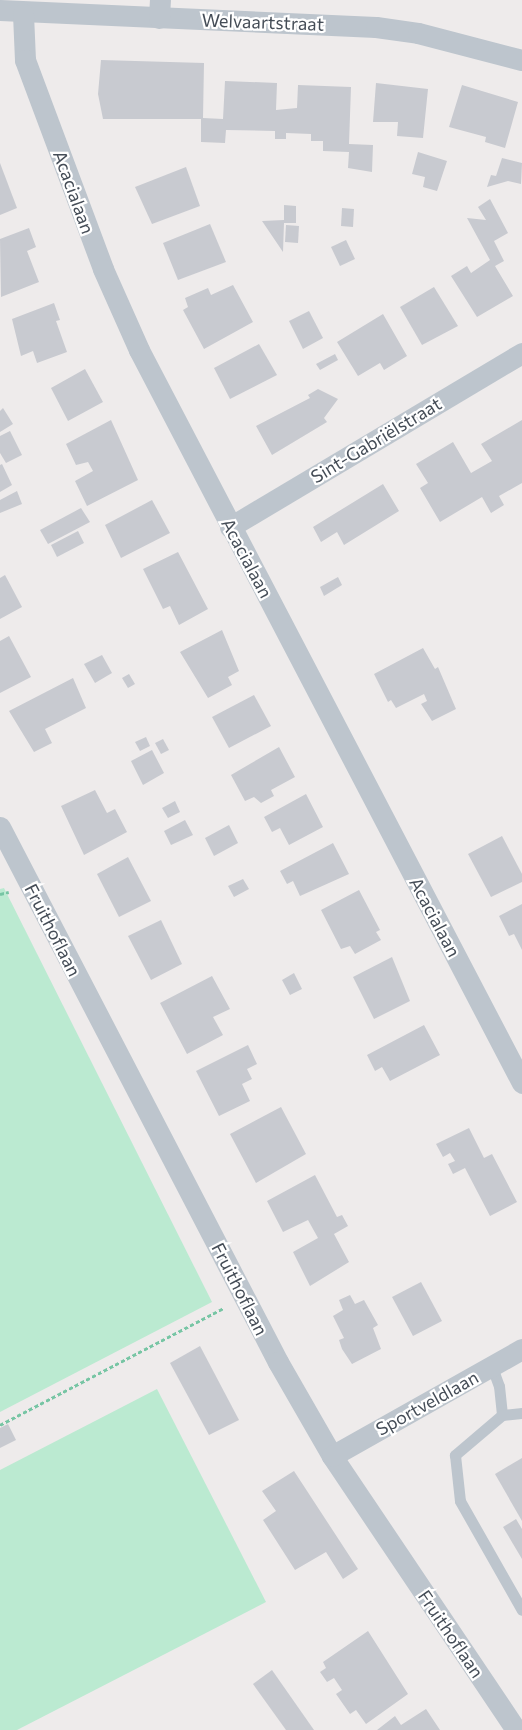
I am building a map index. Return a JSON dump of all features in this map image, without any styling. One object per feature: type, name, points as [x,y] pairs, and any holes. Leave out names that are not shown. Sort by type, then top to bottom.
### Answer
[{"type":"street","name":"Welvaartstraat","points":[[0,10],[22,14],[159,9],[376,27],[459,43],[522,60]]},
{"type":"street","name":"Acacialaan","points":[[22,14],[25,60],[103,269],[139,350],[522,1083]]},
{"type":"street","name":"Sint-Gabriëlstraat","points":[[230,527],[522,353]]},
{"type":"street","name":"Fruithoflaan","points":[[0,827],[245,1298],[332,1456],[516,1730]]},
{"type":"street","name":"Sportveldlaan","points":[[332,1456],[522,1349]]},
{"type":"lane","points":[[492,1367],[499,1386],[502,1415]]},
{"type":"lane","points":[[522,1413],[502,1415],[455,1456],[460,1501],[522,1610]]},
{"type":"path","points":[[0,1425],[245,1298]]},
{"type":"green space","points":[[4,888],[212,1302],[0,1412],[0,889]]},
{"type":"green space","points":[[157,1389],[266,1602],[17,1730],[0,1730],[0,1470]]},
{"type":"building","points":[[101,60],[204,63],[203,118],[223,119],[225,81],[277,83],[276,110],[297,108],[298,85],[351,87],[349,144],[373,145],[372,172],[348,168],[349,152],[323,151],[323,141],[311,141],[311,134],[286,133],[286,139],[275,139],[275,131],[226,130],[225,143],[201,142],[201,119],[103,119],[98,94]]},
{"type":"building","points":[[376,83],[428,89],[423,138],[397,136],[398,122],[373,122]]},
{"type":"building","points":[[462,85],[518,102],[505,148],[485,142],[486,137],[449,127]]},
{"type":"building","points":[[418,152],[447,161],[437,191],[423,187],[425,177],[412,174]]},
{"type":"building","points":[[502,158],[522,163],[521,184],[508,181],[487,187],[491,175],[496,176]]},
{"type":"building","points":[[0,163],[17,208],[0,215]]},
{"type":"building","points":[[186,167],[200,206],[152,224],[135,187]]},
{"type":"building","points":[[490,199],[508,233],[494,241],[504,261],[495,266],[513,296],[477,317],[451,276],[467,266],[471,273],[490,260],[467,218],[486,220],[478,207]]},
{"type":"building","points":[[284,205],[296,206],[296,223],[284,223],[283,252],[262,221],[284,220]]},
{"type":"building","points":[[342,208],[354,209],[353,227],[341,226]]},
{"type":"building","points":[[210,224],[226,262],[178,280],[163,243]]},
{"type":"building","points":[[286,225],[299,226],[298,243],[285,242]]},
{"type":"building","points":[[29,228],[36,247],[27,251],[39,282],[1,297],[0,239]]},
{"type":"building","points":[[346,240],[355,259],[340,266],[331,247]]},
{"type":"building","points":[[233,285],[253,322],[204,349],[183,310],[188,307],[185,298],[208,288],[211,295]]},
{"type":"building","points":[[434,287],[458,326],[422,345],[400,307]]},
{"type":"building","points":[[54,303],[60,320],[56,321],[67,352],[37,363],[33,351],[21,356],[12,319]]},
{"type":"building","points":[[309,311],[323,338],[303,349],[289,321]]},
{"type":"building","points":[[383,314],[407,356],[384,370],[380,363],[358,376],[337,342]]},
{"type":"building","points":[[259,344],[277,375],[230,399],[214,368]]},
{"type":"building","points":[[335,354],[338,360],[320,370],[316,364]]},
{"type":"building","points":[[85,369],[103,402],[68,421],[51,388]]},
{"type":"building","points":[[318,389],[338,399],[324,418],[327,422],[272,455],[256,426],[310,398],[308,395]]},
{"type":"building","points":[[3,408],[13,424],[0,432],[0,411]]},
{"type":"building","points":[[111,420],[138,480],[87,506],[75,481],[93,471],[88,462],[76,465],[66,444]]},
{"type":"building","points":[[522,420],[522,483],[499,496],[504,505],[491,513],[482,497],[440,522],[420,488],[428,483],[416,464],[453,442],[471,473],[492,461],[481,444]]},
{"type":"building","points":[[10,431],[22,455],[6,463],[0,453],[0,436]]},
{"type":"building","points":[[2,464],[12,485],[0,492],[0,465]]},
{"type":"building","points":[[383,484],[399,511],[344,545],[337,532],[321,542],[313,527]]},
{"type":"building","points":[[17,491],[22,504],[0,513],[0,500]]},
{"type":"building","points":[[152,500],[170,533],[121,558],[105,525]]},
{"type":"building","points":[[81,508],[90,522],[48,544],[40,530]]},
{"type":"building","points":[[78,531],[84,543],[57,557],[51,545]]},
{"type":"building","points":[[178,552],[208,609],[179,625],[170,606],[163,609],[143,569]]},
{"type":"building","points":[[5,575],[22,607],[0,619],[0,578]]},
{"type":"building","points":[[338,577],[342,585],[324,596],[320,587]]},
{"type":"building","points":[[222,630],[239,671],[228,677],[232,685],[208,698],[180,652]]},
{"type":"building","points":[[9,636],[31,677],[0,693],[0,641]]},
{"type":"building","points":[[423,648],[435,669],[438,667],[456,709],[432,721],[421,704],[427,701],[424,694],[396,708],[391,700],[388,702],[374,674]]},
{"type":"building","points":[[102,655],[112,673],[95,683],[84,664]]},
{"type":"building","points":[[129,674],[135,684],[128,688],[122,678]]},
{"type":"building","points":[[73,678],[86,708],[45,729],[52,743],[34,752],[9,711]]},
{"type":"building","points":[[254,695],[271,726],[229,748],[212,717]]},
{"type":"building","points":[[146,737],[150,746],[140,751],[135,742]]},
{"type":"building","points":[[163,739],[169,750],[161,754],[155,743]]},
{"type":"building","points":[[279,747],[295,777],[271,790],[274,796],[261,803],[254,797],[245,801],[231,775]]},
{"type":"building","points":[[152,750],[164,773],[143,785],[131,761]]},
{"type":"building","points":[[95,790],[107,813],[115,809],[127,832],[84,855],[61,806]]},
{"type":"building","points":[[306,794],[323,827],[289,845],[280,828],[272,832],[264,817]]},
{"type":"building","points":[[175,801],[180,812],[168,818],[162,808]]},
{"type":"building","points":[[185,820],[193,835],[171,845],[164,831]]},
{"type":"building","points":[[229,825],[238,843],[214,856],[205,838]]},
{"type":"building","points":[[502,836],[522,874],[522,882],[491,897],[468,854]]},
{"type":"building","points":[[333,843],[349,874],[300,896],[293,881],[287,884],[280,871]]},
{"type":"building","points":[[128,857],[151,901],[119,917],[97,874]]},
{"type":"building","points":[[243,879],[249,889],[234,897],[228,886]]},
{"type":"building","points":[[359,890],[380,930],[376,932],[381,940],[355,954],[350,946],[341,949],[321,910]]},
{"type":"building","points":[[522,904],[522,950],[514,934],[509,936],[499,916]]},
{"type":"building","points":[[161,920],[182,964],[151,980],[128,936]]},
{"type":"building","points":[[392,957],[410,1001],[374,1019],[353,977]]},
{"type":"building","points":[[294,973],[302,989],[290,995],[282,980]]},
{"type":"building","points":[[212,976],[230,1009],[213,1017],[223,1035],[187,1054],[160,1003]]},
{"type":"building","points":[[424,1025],[440,1055],[390,1081],[382,1067],[375,1071],[367,1055]]},
{"type":"building","points":[[248,1045],[257,1064],[247,1069],[252,1079],[242,1084],[250,1101],[219,1116],[196,1071]]},
{"type":"building","points":[[281,1107],[306,1154],[256,1183],[230,1134]]},
{"type":"building","points":[[469,1128],[484,1158],[492,1154],[517,1202],[490,1216],[465,1168],[453,1174],[448,1164],[455,1161],[450,1153],[443,1157],[436,1144]]},
{"type":"building","points":[[315,1175],[337,1217],[342,1215],[348,1226],[334,1234],[349,1262],[310,1286],[293,1252],[318,1238],[308,1220],[283,1232],[267,1201]]},
{"type":"building","points":[[421,1282],[442,1321],[413,1336],[392,1297]]},
{"type":"building","points":[[350,1295],[355,1304],[364,1300],[378,1325],[373,1328],[381,1349],[352,1364],[342,1349],[339,1340],[344,1338],[333,1316],[343,1310],[339,1300]]},
{"type":"building","points":[[200,1346],[239,1420],[209,1435],[170,1363]]},
{"type":"building","points":[[8,1424],[16,1440],[0,1448],[0,1428]]},
{"type":"building","points":[[522,1458],[522,1521],[495,1474]]},
{"type":"building","points":[[294,1471],[358,1569],[343,1579],[326,1552],[295,1570],[263,1520],[276,1511],[262,1491]]},
{"type":"building","points":[[516,1519],[522,1529],[522,1559],[503,1527]]},
{"type":"building","points":[[368,1631],[408,1694],[366,1724],[356,1710],[350,1714],[336,1694],[342,1690],[334,1678],[327,1682],[320,1672],[326,1668],[323,1662]]},
{"type":"building","points":[[272,1670],[314,1730],[286,1730],[253,1684]]},
{"type":"building","points":[[426,1709],[440,1730],[377,1730],[395,1716],[401,1725]]}]
